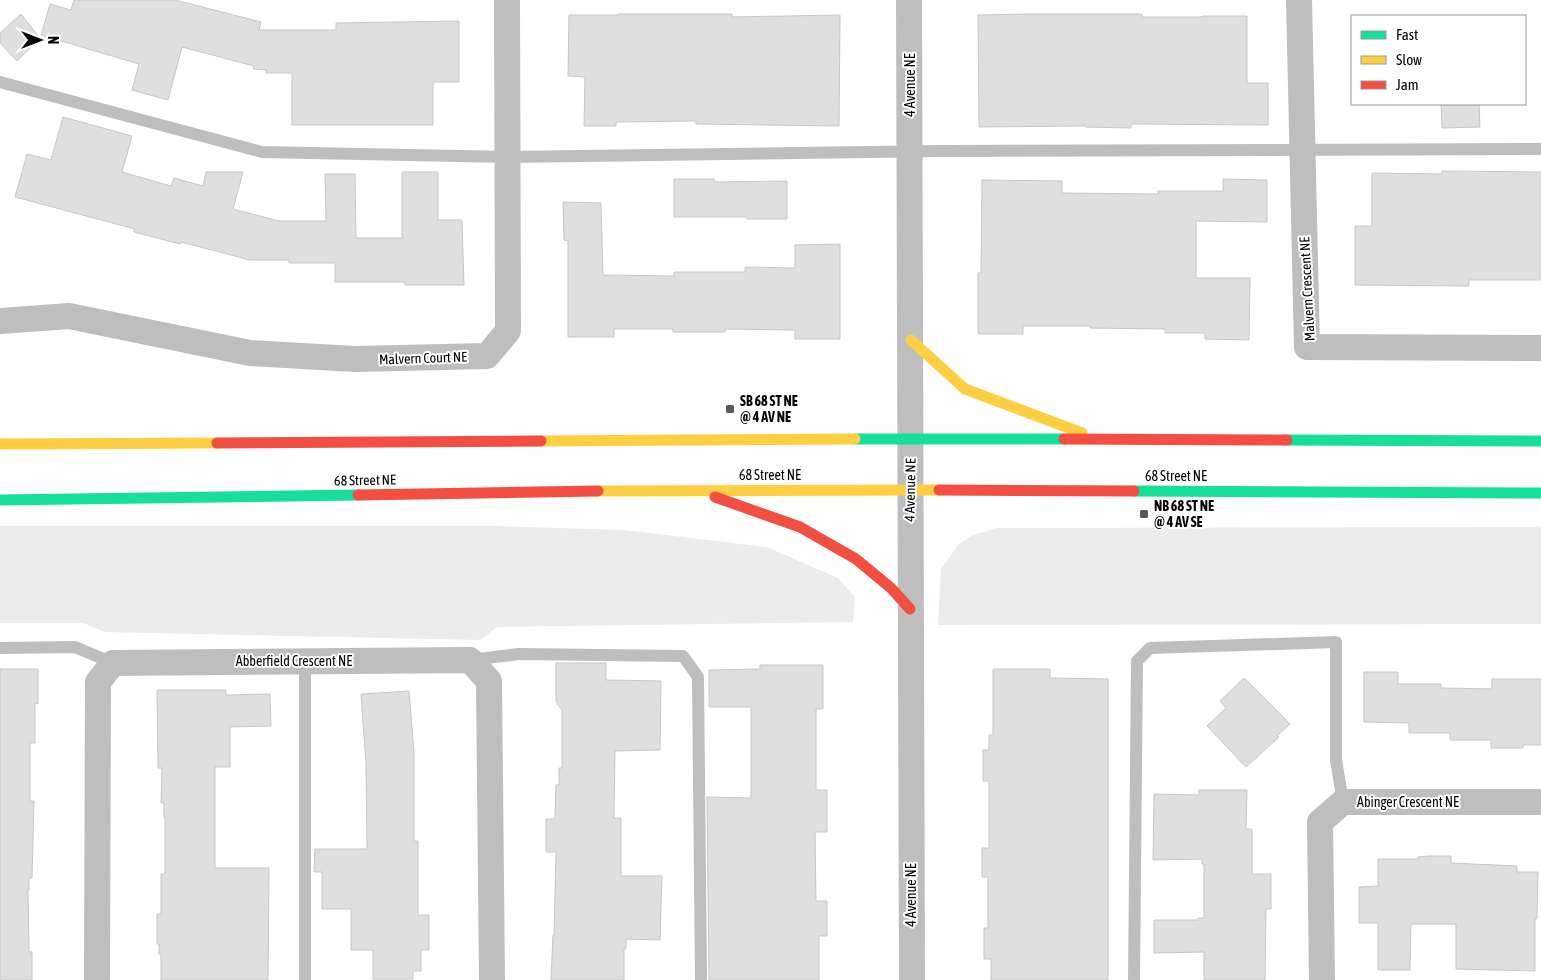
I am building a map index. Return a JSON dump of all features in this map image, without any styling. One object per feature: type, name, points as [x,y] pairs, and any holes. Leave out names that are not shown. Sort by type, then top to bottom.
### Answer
[{"type":"main road","points":[[911,340],[965,389],[1100,439]]},
{"type":"main road","points":[[0,444],[1100,439],[1541,441]]},
{"type":"main road","points":[[697,490],[800,527],[856,559],[891,588],[910,609]]},
{"type":"main road","name":"68 Street NE","points":[[0,500],[697,490],[1541,493]]},
{"type":"street","name":"Malvern Court NE","points":[[0,320],[69,316],[250,353],[355,359],[487,356],[508,331],[507,0]]},
{"type":"street","name":"4 Avenue NE","points":[[909,0],[912,980]]},
{"type":"street","name":"Malvern Crescent NE","points":[[1299,0],[1307,346],[1541,348]]},
{"type":"street","name":"Abberfield Crescent NE","points":[[113,663],[470,660]]},
{"type":"street","points":[[470,660],[489,681],[492,980]]},
{"type":"street","points":[[97,980],[98,682],[113,663]]},
{"type":"street","name":"Abinger Crescent NE","points":[[1322,980],[1320,822],[1343,802],[1541,802]]},
{"type":"lane","points":[[0,82],[262,152],[508,157],[910,151],[1303,148],[1541,149]]},
{"type":"lane","points":[[1134,980],[1137,661],[1150,648],[1336,642],[1336,760],[1343,802]]},
{"type":"lane","points":[[0,648],[75,647],[113,663]]},
{"type":"lane","points":[[470,660],[519,654],[684,656],[698,677],[702,980]]},
{"type":"lane","points":[[304,980],[305,661]]},
{"type":"shaded area","points":[[0,526],[496,526],[624,530],[767,547],[838,578],[855,597],[853,622],[497,627],[480,640],[105,632],[83,623],[0,623]]},
{"type":"shaded area","points":[[1541,527],[1541,624],[938,625],[941,569],[959,544],[973,535],[996,528]]},
{"type":"building","points":[[74,0],[175,0],[261,22],[259,30],[336,30],[336,23],[459,21],[459,82],[433,82],[433,125],[292,125],[292,73],[266,73],[266,70],[253,69],[254,66],[182,47],[168,100],[132,90],[139,64],[41,35],[50,4],[71,10]]},
{"type":"building","points":[[21,14],[40,38],[17,61],[0,43],[0,33]]},
{"type":"building","points":[[732,14],[732,17],[840,15],[839,126],[696,124],[696,121],[616,122],[616,126],[584,126],[585,77],[568,76],[569,15]]},
{"type":"building","points":[[1142,14],[1142,17],[1247,16],[1247,83],[1268,83],[1268,125],[1131,124],[1131,128],[1085,126],[979,127],[978,15]]},
{"type":"building","points":[[1441,105],[1479,105],[1480,127],[1442,128]]},
{"type":"building","points":[[63,117],[132,136],[122,172],[171,186],[174,178],[203,186],[206,172],[243,172],[233,209],[279,221],[326,221],[325,174],[355,174],[356,238],[402,238],[402,172],[438,172],[438,220],[462,220],[464,285],[405,285],[405,282],[335,282],[335,263],[289,263],[289,260],[250,260],[134,232],[135,229],[15,197],[27,154],[51,160]]},
{"type":"building","points":[[1442,171],[1541,172],[1541,280],[1469,280],[1469,286],[1355,285],[1355,226],[1372,226],[1372,173],[1442,174]]},
{"type":"building","points":[[674,179],[714,179],[714,182],[787,181],[787,219],[674,217]]},
{"type":"building","points":[[1223,179],[1267,180],[1267,222],[1196,221],[1196,278],[1250,278],[1249,340],[1205,339],[1205,333],[1165,333],[1165,329],[1090,328],[1090,326],[1023,326],[1023,334],[978,334],[978,273],[981,273],[982,180],[1062,181],[1062,193],[1158,194],[1158,191],[1223,191]]},
{"type":"building","points":[[563,202],[601,203],[603,275],[674,276],[674,272],[745,272],[745,267],[795,268],[795,245],[840,244],[840,339],[795,339],[795,330],[725,329],[725,332],[673,332],[673,329],[614,329],[614,337],[568,337],[568,241],[564,240]]},
{"type":"building","points":[[556,663],[606,663],[606,680],[661,681],[660,750],[615,751],[614,818],[621,818],[621,876],[662,876],[660,940],[626,939],[626,949],[624,949],[624,980],[551,980],[556,852],[546,852],[546,819],[555,819],[556,785],[559,785],[559,768],[562,768],[562,710],[556,702]]},
{"type":"building","points":[[760,665],[823,665],[823,709],[816,709],[816,790],[827,790],[827,832],[815,832],[816,901],[827,901],[827,936],[819,936],[819,980],[709,980],[707,797],[751,798],[751,707],[709,707],[709,670],[760,669]]},
{"type":"building","points":[[0,669],[38,669],[38,704],[35,703],[35,743],[30,743],[30,801],[34,801],[32,878],[29,878],[28,890],[29,952],[32,952],[32,980],[0,980]]},
{"type":"building","points":[[993,669],[1050,669],[1050,678],[1108,679],[1108,980],[991,980],[991,959],[984,959],[984,928],[988,928],[988,877],[982,877],[982,848],[989,848],[989,781],[983,781],[983,750],[989,750],[989,735],[993,735]]},
{"type":"building","points":[[1364,672],[1398,672],[1398,684],[1441,684],[1441,688],[1492,689],[1492,679],[1541,679],[1541,745],[1523,745],[1523,748],[1491,748],[1491,740],[1450,740],[1450,733],[1409,733],[1409,723],[1364,722]]},
{"type":"building","points":[[1244,678],[1290,724],[1277,736],[1279,737],[1246,767],[1207,726],[1226,708],[1220,701]]},
{"type":"building","points":[[157,690],[226,690],[226,695],[270,694],[271,726],[230,727],[230,767],[215,767],[215,868],[269,868],[268,980],[161,980],[161,954],[159,954],[159,944],[157,944],[157,914],[161,914],[161,874],[165,874],[165,817],[164,803],[161,803],[162,768],[158,768]]},
{"type":"building","points":[[409,691],[414,752],[414,841],[418,841],[418,915],[429,915],[429,950],[421,950],[421,971],[413,971],[413,979],[373,979],[373,950],[351,950],[351,909],[322,909],[322,872],[314,872],[315,849],[367,849],[366,764],[361,694]]},
{"type":"building","points":[[1199,790],[1247,790],[1246,829],[1252,829],[1252,874],[1271,874],[1271,909],[1266,909],[1265,980],[1204,980],[1204,952],[1154,953],[1154,920],[1198,920],[1198,918],[1204,918],[1204,864],[1202,864],[1202,859],[1153,860],[1154,794],[1199,795]]},
{"type":"building","points":[[1451,856],[1451,863],[1517,866],[1517,872],[1538,872],[1537,919],[1535,919],[1535,971],[1456,969],[1456,924],[1411,924],[1410,970],[1378,970],[1378,923],[1359,923],[1359,887],[1378,886],[1378,859],[1418,859],[1418,857]]},
{"type":"traffic: fast","points":[[855,439],[1064,439]]},
{"type":"traffic: fast","points":[[1287,440],[1541,441]]},
{"type":"traffic: fast","points":[[1134,491],[1541,493]]},
{"type":"traffic: fast","points":[[0,500],[358,495]]},
{"type":"traffic: slow","points":[[911,340],[965,389],[1082,433]]},
{"type":"traffic: slow","points":[[541,441],[855,439]]},
{"type":"traffic: slow","points":[[0,444],[217,443]]},
{"type":"traffic: slow","points":[[598,491],[939,490]]},
{"type":"traffic: jam","points":[[1064,439],[1287,440]]},
{"type":"traffic: jam","points":[[217,443],[541,441]]},
{"type":"traffic: jam","points":[[939,490],[1134,491]]},
{"type":"traffic: jam","points":[[358,495],[598,491]]},
{"type":"traffic: jam","points":[[715,497],[800,527],[856,559],[891,588],[910,609]]},
{"type":"place","name":"SB 68 ST NE @ 4 AV NE","points":[[730,409]]},
{"type":"place","name":"NB 68 ST NE @ 4 AV SE","points":[[1144,514]]}]
